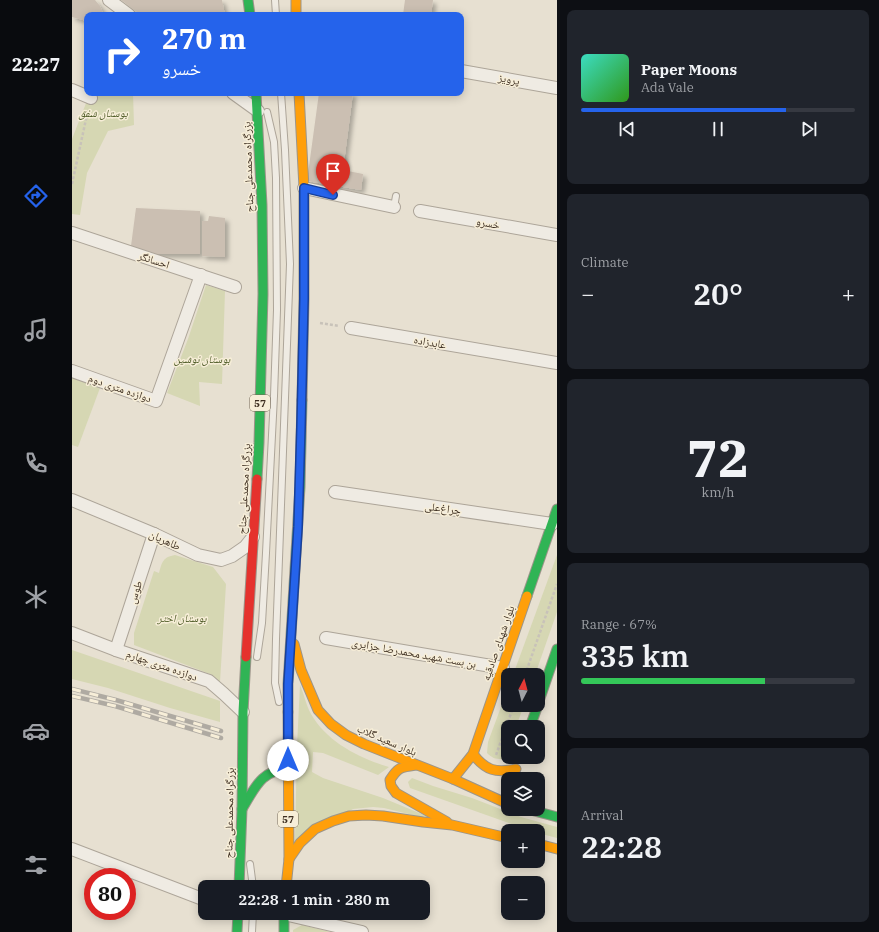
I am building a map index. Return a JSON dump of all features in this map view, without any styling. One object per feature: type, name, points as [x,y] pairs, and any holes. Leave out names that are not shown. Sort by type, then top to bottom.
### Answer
[{"type":"main road","points":[[248,0],[250,12]]},
{"type":"main road","points":[[296,0],[296,12]]},
{"type":"main road","name":"بزرگراه محمدعلی جناح","points":[[239,880],[243,712],[259,444],[263,294],[261,109],[257,96]]},
{"type":"main road","name":"57","points":[[286,880],[289,750],[288,684],[299,494],[304,320],[304,188],[299,96]]},
{"type":"main road","name":"بلوار شهدای صادقیه","points":[[502,668],[557,509]]},
{"type":"main road","name":"بلوار سعید گلاب","points":[[291,632],[301,670],[311,694],[318,710],[331,724],[346,735],[364,744],[453,779],[501,801]]},
{"type":"main road","points":[[545,690],[553,675],[557,649]]},
{"type":"main road","name":"بلوار شهدای صادقیه","points":[[453,779],[473,754],[501,671]]},
{"type":"main road","points":[[473,754],[479,762],[487,768],[496,771],[506,771],[517,766],[516,772]]},
{"type":"main road","points":[[416,765],[402,767],[395,772],[390,780],[391,786],[396,793],[452,825]]},
{"type":"main road","points":[[242,809],[265,775],[275,770],[288,770]]},
{"type":"main road","points":[[545,814],[557,817]]},
{"type":"main road","points":[[288,859],[300,843],[315,829],[349,816],[383,816],[452,825],[501,836]]},
{"type":"main road","points":[[545,846],[557,849]]},
{"type":"main road","points":[[237,932],[238,920]]},
{"type":"main road","points":[[283,920],[284,932]]},
{"type":"street","points":[[109,0],[125,12]]},
{"type":"street","name":"پرویز","points":[[464,72],[557,88]]},
{"type":"street","points":[[72,90],[84,95]]},
{"type":"street","points":[[86,96],[91,98]]},
{"type":"street","points":[[239,96],[261,109]]},
{"type":"street","points":[[304,188],[395,202]]},
{"type":"street","name":"خسرو","points":[[420,211],[557,235]]},
{"type":"street","name":"احسانگر","points":[[72,233],[235,287]]},
{"type":"street","name":"دوازده متری دوم","points":[[72,371],[156,401],[201,275]]},
{"type":"street","name":"عابدزاده","points":[[351,328],[557,363]]},
{"type":"street","name":"چراغ‌علی","points":[[335,492],[552,524]]},
{"type":"street","name":"طاهریان","points":[[72,500],[154,534],[198,556],[221,560],[232,556],[245,547],[254,536]]},
{"type":"street","name":"طوس","points":[[116,650],[154,534]]},
{"type":"street","name":"دوازده متری چهارم","points":[[72,633],[116,650],[209,681],[243,712]]},
{"type":"street","name":"بن بست شهید محمدرضا جزایری","points":[[326,638],[502,668]]},
{"type":"street","points":[[72,849],[198,897]]},
{"type":"street","points":[[312,920],[362,932]]},
{"type":"lane","points":[[275,0],[276,12]]},
{"type":"lane","points":[[280,706],[275,683],[290,264],[281,96]]},
{"type":"lane","points":[[256,660],[262,623],[277,310],[276,178],[274,142],[261,109]]},
{"type":"lane","points":[[243,712],[250,690]]},
{"type":"lane","points":[[281,713],[289,750]]},
{"type":"lane","points":[[242,809],[248,848]]},
{"type":"lane","points":[[249,856],[252,880]]},
{"type":"lane","points":[[252,932],[253,920]]},
{"type":"lane","points":[[277,932],[281,920]]},
{"type":"path","points":[[72,184],[91,98]]},
{"type":"path","points":[[304,320],[351,328]]},
{"type":"path","points":[[527,668],[557,584]]},
{"type":"path","points":[[491,769],[511,712]]},
{"type":"green space","name":"بوستان شفق","points":[[89,96],[133,96],[134,125],[108,131],[87,173],[80,215],[72,214],[72,139]]},
{"type":"green space","name":"بوستان نوشین","points":[[206,285],[225,291],[222,384],[199,382],[200,406],[167,393],[188,339]]},
{"type":"green space","points":[[72,378],[100,388],[78,447],[72,445]]},
{"type":"green space","name":"بوستان اختر","points":[[175,555],[213,567],[226,584],[220,682],[210,674],[134,645],[134,633],[154,571],[159,573],[165,559]]},
{"type":"green space","points":[[557,555],[557,612],[537,668],[516,668]]},
{"type":"green space","points":[[72,650],[220,701],[220,722],[108,688],[72,679]]},
{"type":"green space","points":[[300,685],[311,714],[326,733],[335,741],[355,754],[389,767],[378,775],[323,753],[313,752],[312,772],[323,778],[383,798],[441,822],[384,808],[373,807],[353,809],[295,841]]},
{"type":"green space","points":[[501,707],[501,712],[521,712],[519,720],[501,720],[501,759],[492,757],[487,753],[488,742]]},
{"type":"green space","points":[[412,778],[472,798],[501,809],[501,816],[518,816],[557,827],[557,838],[545,835],[545,824],[512,824],[410,788],[408,782]]},
{"type":"green space","points":[[302,925],[330,932],[293,932],[293,930]]},
{"type":"building","points":[[72,0],[95,0],[103,12],[84,12],[84,20],[72,17]]},
{"type":"building","points":[[121,0],[222,0],[224,12],[137,12]]},
{"type":"building","points":[[405,0],[433,0],[431,12],[403,12]]},
{"type":"building","points":[[319,96],[353,96],[343,170],[363,174],[361,190],[307,181]]},
{"type":"building","points":[[136,208],[200,211],[200,254],[154,254],[131,246]]},
{"type":"building","points":[[209,216],[225,218],[225,257],[202,256],[202,221],[208,221]]},
{"type":"railway","points":[[72,689],[116,700],[221,731]]},
{"type":"railway","points":[[72,696],[115,706],[221,738]]},
{"type":"traffic: fast","points":[[248,0],[250,12]]},
{"type":"traffic: fast","points":[[256,96],[262,205],[263,294],[257,479]]},
{"type":"traffic: fast","points":[[288,712],[288,684],[300,487],[302,400]]},
{"type":"traffic: fast","points":[[527,596],[557,509]]},
{"type":"traffic: fast","points":[[545,684],[557,649]]},
{"type":"traffic: fast","points":[[239,880],[243,712],[246,657]]},
{"type":"traffic: fast","points":[[533,720],[535,712]]},
{"type":"traffic: fast","points":[[242,809],[255,787],[265,777],[279,770],[288,769]]},
{"type":"traffic: fast","points":[[545,814],[557,817]]},
{"type":"traffic: fast","points":[[237,932],[238,920]]},
{"type":"traffic: fast","points":[[284,920],[284,932]]},
{"type":"traffic: slow","points":[[296,0],[296,12]]},
{"type":"traffic: slow","points":[[299,96],[304,188],[302,400]]},
{"type":"traffic: slow","points":[[453,779],[473,754],[527,596]]},
{"type":"traffic: slow","points":[[294,644],[301,670],[318,710],[331,724],[346,735],[364,744],[453,779],[501,801]]},
{"type":"traffic: slow","points":[[287,880],[289,859],[288,712]]},
{"type":"traffic: slow","points":[[473,754],[482,764],[492,769],[503,771],[516,769]]},
{"type":"traffic: slow","points":[[416,765],[403,767],[395,772],[390,780],[391,786],[396,793],[447,822]]},
{"type":"traffic: slow","points":[[289,859],[300,843],[315,829],[349,816],[383,816],[452,825],[501,836]]},
{"type":"traffic: slow","points":[[545,846],[557,849]]},
{"type":"traffic: jam","points":[[246,657],[257,479]]},
{"type":"route","points":[[288,760],[288,684],[300,487],[304,299],[304,188],[333,195]]}]
